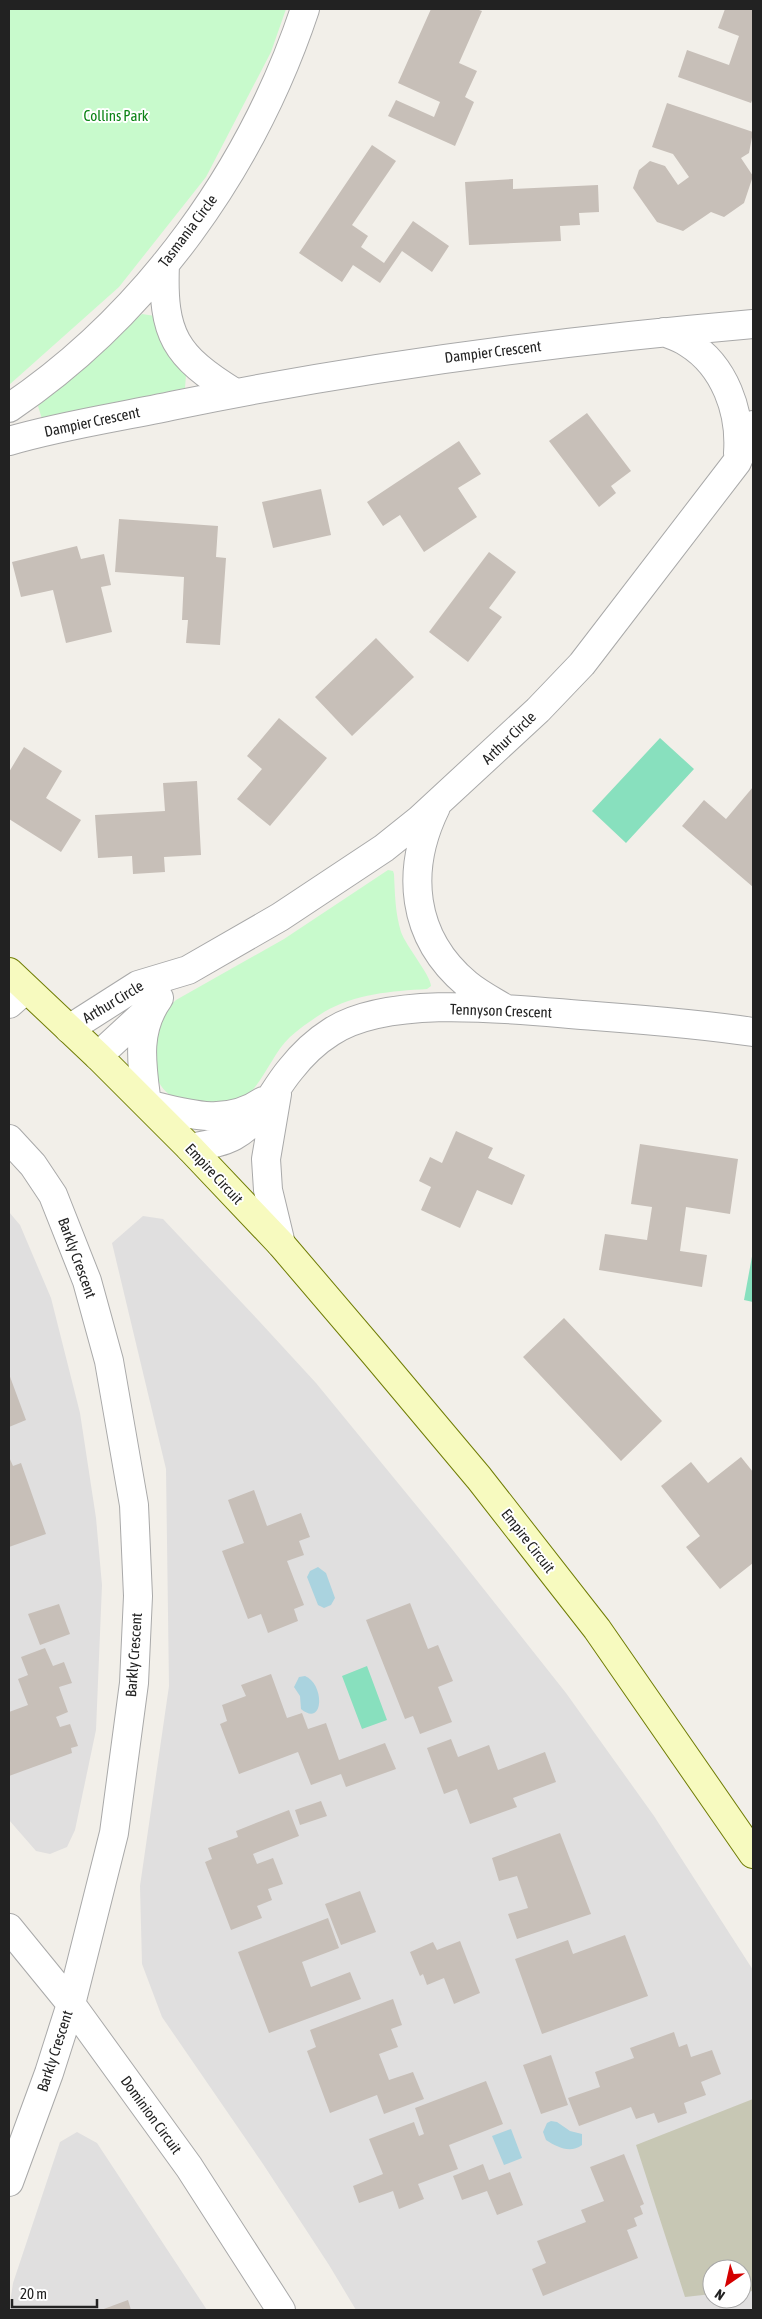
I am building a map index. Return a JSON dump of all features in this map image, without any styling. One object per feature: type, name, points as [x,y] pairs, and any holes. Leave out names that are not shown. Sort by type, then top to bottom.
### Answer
[{"type":"street","name":"Tasmania Circle","points":[[9,408],[72,358],[115,318],[165,264],[210,205],[241,154],[282,72],[305,9]]},
{"type":"street","points":[[165,264],[166,314],[172,334],[192,363],[235,393]]},
{"type":"street","name":"Dampier Crescent","points":[[9,441],[235,393],[455,356],[664,332],[753,324]]},
{"type":"street","points":[[664,332],[688,342],[709,361],[724,383],[735,408],[739,435],[745,456]]},
{"type":"street","name":"Arthur Circle","points":[[69,1029],[138,985],[188,970],[280,917],[384,848],[438,803],[538,710],[582,664],[745,456],[753,425]]},
{"type":"street","points":[[438,803],[423,838],[418,865],[418,893],[421,916],[437,951],[457,975],[476,991],[507,1009]]},
{"type":"street","name":"Arthur Circle","points":[[98,1056],[188,970]]},
{"type":"street","name":"Empire Circuit","points":[[14,988],[69,1029],[98,1056],[190,1148],[280,1244],[479,1478],[597,1629],[753,1854]]},
{"type":"street","points":[[147,1104],[142,1063],[142,1036],[147,1019],[159,998]]},
{"type":"street","name":"Tennyson Crescent","points":[[190,1148],[222,1141],[240,1132],[260,1115],[289,1071],[311,1047],[329,1033],[357,1018],[416,1008],[507,1009],[753,1032]]},
{"type":"street","name":"Tennyson Crescent","points":[[147,1104],[204,1117],[223,1117],[240,1113],[256,1106],[278,1090]]},
{"type":"street","name":"Empire Circuit","points":[[278,1090],[266,1159],[268,1190],[280,1244]]},
{"type":"street","name":"Barkly Crescent","points":[[9,1139],[33,1165],[53,1196],[87,1281],[109,1361],[134,1505],[138,1596],[134,1683],[114,1833],[71,2004],[49,2073],[9,2182]]},
{"type":"street","name":"Dominion Circuit","points":[[9,1928],[71,2004],[189,2168],[281,2310]]},
{"type":"shaded area","points":[[9,1212],[20,1225],[51,1298],[80,1413],[96,1518],[102,1585],[96,1730],[75,1830],[67,1847],[50,1854],[36,1851],[9,1820]]},
{"type":"shaded area","points":[[143,1216],[163,1219],[259,1321],[316,1383],[448,1544],[566,1693],[654,1816],[753,1970],[753,2309],[356,2310],[263,2164],[162,2017],[142,1964],[140,1886],[169,1686],[166,1469],[112,1243]]},
{"type":"shaded area","points":[[753,2099],[753,2291],[752,2259],[702,2259],[702,2295],[685,2297],[636,2145]]},
{"type":"shaded area","points":[[77,2132],[97,2143],[207,2310],[9,2310],[13,2283],[60,2142]]},
{"type":"green space","name":"Collins Park","points":[[9,9],[286,9],[271,52],[206,177],[119,287],[9,385]]},
{"type":"green space","points":[[142,314],[155,316],[167,344],[186,375],[185,388],[42,419],[38,406]]},
{"type":"green space","points":[[660,738],[694,769],[626,843],[592,811]]},
{"type":"green space","points":[[388,870],[393,871],[394,874],[396,910],[401,932],[427,975],[431,986],[427,989],[387,992],[361,997],[324,1012],[290,1037],[252,1090],[233,1105],[216,1107],[203,1105],[176,1098],[163,1089],[156,1076],[152,1044],[156,1030],[176,1000],[284,939]]},
{"type":"green space","points":[[753,1251],[753,1302],[744,1300]]},
{"type":"green space","points":[[367,1666],[387,1720],[362,1729],[342,1676]]},
{"type":"water","points":[[318,1567],[326,1573],[335,1598],[331,1605],[324,1608],[318,1605],[307,1577],[310,1571]]},
{"type":"water","points":[[305,1676],[312,1680],[319,1695],[318,1709],[314,1713],[301,1709],[300,1696],[294,1687],[299,1677]]},
{"type":"water","points":[[551,2121],[557,2122],[570,2131],[582,2134],[582,2145],[577,2148],[568,2149],[559,2147],[546,2140],[543,2132],[547,2123]]},
{"type":"water","points":[[511,2129],[522,2158],[504,2165],[492,2136]]},
{"type":"building","points":[[431,9],[476,9],[482,11],[459,63],[477,71],[465,97],[474,102],[455,146],[388,116],[396,100],[434,117],[440,102],[398,83]]},
{"type":"building","points":[[725,9],[753,10],[753,98],[751,103],[678,77],[687,50],[729,65],[739,36],[718,28]]},
{"type":"building","points":[[667,103],[753,132],[749,153],[741,158],[753,176],[744,203],[724,217],[711,212],[683,231],[657,222],[633,188],[639,170],[650,161],[665,166],[678,185],[689,177],[673,154],[652,147]]},
{"type":"building","points":[[372,145],[396,161],[352,225],[368,236],[361,247],[384,263],[413,221],[449,246],[432,272],[402,251],[380,283],[353,265],[342,282],[299,253]]},
{"type":"building","points":[[513,179],[513,189],[598,185],[599,212],[579,213],[580,225],[560,226],[561,241],[469,245],[465,182]]},
{"type":"building","points":[[587,413],[631,471],[611,486],[616,493],[599,507],[549,441]]},
{"type":"building","points":[[459,441],[481,474],[458,488],[477,517],[424,552],[400,515],[383,526],[367,502]]},
{"type":"building","points":[[321,489],[331,535],[273,548],[262,502]]},
{"type":"building","points":[[119,519],[218,526],[216,557],[226,558],[220,645],[186,643],[188,620],[182,620],[184,577],[115,572]]},
{"type":"building","points":[[77,546],[81,559],[104,554],[111,585],[101,587],[112,632],[66,643],[53,590],[21,597],[12,562]]},
{"type":"building","points":[[489,552],[516,572],[489,608],[502,617],[468,662],[429,632]]},
{"type":"building","points":[[376,638],[414,677],[352,736],[315,697]]},
{"type":"building","points":[[279,718],[327,758],[270,826],[237,799],[262,769],[247,756]]},
{"type":"building","points":[[24,747],[62,771],[46,798],[81,820],[61,852],[9,819],[9,772]]},
{"type":"building","points":[[197,781],[201,855],[164,857],[165,872],[133,874],[132,856],[98,858],[95,815],[165,811],[163,783]]},
{"type":"building","points":[[753,787],[753,887],[682,826],[704,800],[726,819]]},
{"type":"building","points":[[456,1131],[493,1148],[488,1158],[525,1175],[512,1205],[477,1190],[460,1228],[421,1210],[431,1187],[419,1181],[430,1157],[442,1163]]},
{"type":"building","points":[[640,1144],[738,1159],[730,1214],[686,1207],[680,1251],[707,1255],[702,1287],[599,1270],[605,1234],[647,1240],[652,1207],[631,1204]]},
{"type":"building","points":[[564,1318],[662,1421],[621,1461],[523,1357]]},
{"type":"building","points":[[9,1374],[26,1420],[9,1427]]},
{"type":"building","points":[[9,1457],[13,1466],[21,1463],[46,1534],[9,1547]]},
{"type":"building","points":[[741,1457],[753,1472],[753,1563],[720,1589],[686,1547],[700,1536],[661,1486],[691,1462],[708,1483]]},
{"type":"building","points":[[254,1490],[267,1526],[301,1513],[310,1537],[299,1541],[304,1555],[287,1561],[304,1605],[294,1609],[298,1621],[268,1633],[261,1614],[248,1619],[222,1551],[244,1543],[228,1500]]},
{"type":"building","points":[[410,1603],[428,1649],[438,1645],[453,1681],[438,1687],[452,1722],[420,1734],[413,1716],[405,1719],[366,1620]]},
{"type":"building","points":[[59,1604],[70,1634],[40,1645],[28,1614]]},
{"type":"building","points":[[45,1648],[53,1666],[64,1662],[72,1683],[59,1687],[68,1712],[56,1717],[60,1727],[70,1724],[78,1746],[71,1748],[72,1753],[9,1776],[9,1712],[28,1705],[18,1679],[28,1675],[21,1657]]},
{"type":"building","points":[[271,1674],[287,1718],[302,1713],[308,1729],[326,1723],[339,1760],[385,1743],[396,1769],[346,1787],[341,1774],[311,1785],[298,1752],[239,1774],[220,1724],[227,1721],[222,1705],[246,1696],[241,1685]]},
{"type":"building","points":[[451,1739],[458,1757],[489,1745],[498,1770],[545,1752],[556,1782],[513,1798],[517,1807],[470,1824],[457,1789],[444,1794],[427,1748]]},
{"type":"building","points":[[321,1801],[327,1816],[300,1825],[295,1810]]},
{"type":"building","points":[[289,1810],[299,1836],[253,1854],[257,1864],[273,1858],[283,1884],[268,1889],[272,1900],[257,1906],[262,1918],[231,1930],[205,1862],[212,1859],[208,1848],[238,1837],[236,1831]]},
{"type":"building","points":[[560,1833],[591,1914],[517,1939],[508,1914],[528,1908],[517,1876],[499,1881],[492,1858]]},
{"type":"building","points":[[360,1891],[376,1932],[341,1945],[325,1904]]},
{"type":"building","points":[[328,1918],[339,1948],[302,1962],[311,1987],[350,1972],[361,1999],[269,2033],[238,1952]]},
{"type":"building","points":[[625,1935],[648,1996],[542,2034],[515,1959],[568,1940],[573,1954]]},
{"type":"building","points":[[460,1941],[480,1993],[454,2004],[444,1978],[427,1985],[423,1974],[420,1976],[410,1952],[433,1942],[437,1950]]},
{"type":"building","points":[[393,1999],[402,2025],[391,2029],[398,2047],[379,2054],[389,2080],[413,2072],[424,2099],[384,2114],[377,2095],[330,2113],[307,2051],[316,2047],[310,2030]]},
{"type":"building","points":[[674,2032],[679,2047],[687,2044],[691,2057],[712,2050],[721,2074],[701,2082],[706,2095],[684,2103],[687,2113],[658,2123],[654,2113],[636,2119],[631,2107],[579,2126],[568,2098],[600,2087],[595,2072],[634,2058],[630,2048]]},
{"type":"building","points":[[551,2055],[568,2105],[541,2114],[523,2065]]},
{"type":"building","points":[[486,2081],[503,2124],[449,2145],[458,2169],[418,2184],[424,2199],[399,2209],[393,2191],[359,2203],[353,2186],[383,2174],[369,2139],[414,2122],[419,2136],[424,2134],[415,2108]]},
{"type":"building","points":[[624,2154],[644,2204],[640,2206],[643,2214],[634,2218],[637,2226],[627,2230],[638,2258],[543,2296],[532,2269],[546,2263],[537,2241],[586,2222],[581,2210],[604,2201],[590,2167]]},
{"type":"building","points":[[483,2164],[489,2180],[510,2172],[523,2205],[497,2215],[487,2191],[462,2200],[453,2176]]},
{"type":"building","points":[[128,2300],[131,2310],[101,2310]]}]
